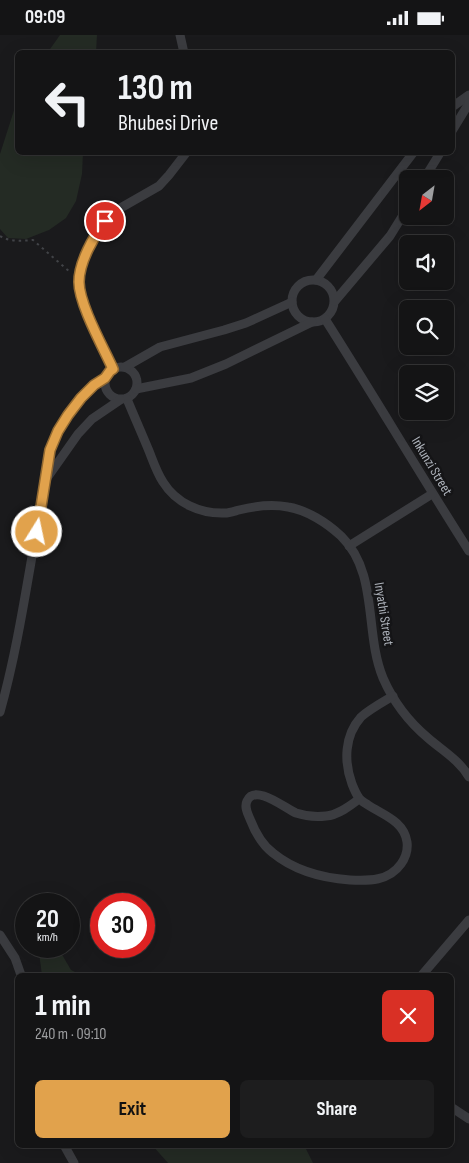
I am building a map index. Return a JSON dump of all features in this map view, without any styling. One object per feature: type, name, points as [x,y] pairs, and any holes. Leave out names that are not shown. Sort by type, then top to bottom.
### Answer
[{"type":"street","points":[[180,35],[183,50]]},
{"type":"street","points":[[455,105],[469,95]]},
{"type":"street","points":[[455,126],[469,103]]},
{"type":"street","points":[[113,369],[86,309],[79,284],[82,265],[91,244],[105,221],[118,210],[159,186],[184,155]]},
{"type":"street","points":[[316,280],[411,155]]},
{"type":"street","points":[[430,170],[439,155]]},
{"type":"street","points":[[335,301],[390,235],[399,221]]},
{"type":"street","points":[[310,280],[316,280],[322,281],[332,289],[335,301],[334,308],[325,319],[319,322],[306,321],[300,318],[293,308],[292,296],[299,285],[310,280]]},
{"type":"street","points":[[0,712],[20,621],[50,450],[58,431],[68,415],[81,398],[113,369],[125,367],[160,347],[246,323],[292,302]]},
{"type":"street","name":"Inkunzi Street","points":[[325,319],[469,551]]},
{"type":"street","points":[[136,389],[192,378],[226,364],[312,322]]},
{"type":"street","points":[[46,478],[78,434],[92,419],[133,395],[136,389],[136,376],[125,367]]},
{"type":"street","points":[[105,378],[107,393],[115,399],[124,399]]},
{"type":"street","name":"Inyathi Street","points":[[124,399],[163,482],[181,501],[191,507],[209,512],[226,513],[262,505],[289,507],[318,518],[332,528],[350,546],[355,553],[367,585],[377,661],[392,696],[410,721],[428,739],[457,761],[468,773]]},
{"type":"street","points":[[350,546],[432,494]]},
{"type":"street","points":[[359,799],[349,807],[328,816],[296,813],[263,795],[252,796],[248,799],[246,809],[260,839],[272,853],[300,869],[333,879],[374,880],[393,873],[406,856],[406,840],[399,825],[390,817],[359,799],[348,771],[346,756],[347,744],[356,723],[392,696]]},
{"type":"street","points":[[424,973],[469,920]]},
{"type":"street","points":[[1,940],[15,958],[20,973]]},
{"type":"street","points":[[454,1109],[469,1119]]},
{"type":"street","points":[[66,1148],[74,1163]]},
{"type":"path","points":[[0,236],[6,240],[33,240],[74,275],[79,277]]},
{"type":"shaded area","points":[[60,35],[97,35],[96,50],[49,50]]},
{"type":"shaded area","points":[[15,107],[15,155],[83,155],[82,174],[76,201],[66,218],[49,230],[26,239],[8,238],[0,229],[0,154]]},
{"type":"shaded area","points":[[40,958],[64,958],[71,970],[77,973],[42,973]]},
{"type":"shaded area","points":[[155,1148],[306,1148],[313,1163],[168,1163]]},
{"type":"route","points":[[37,532],[50,450],[58,431],[81,398],[113,369],[86,309],[79,284],[82,265],[98,230],[105,221]]}]
